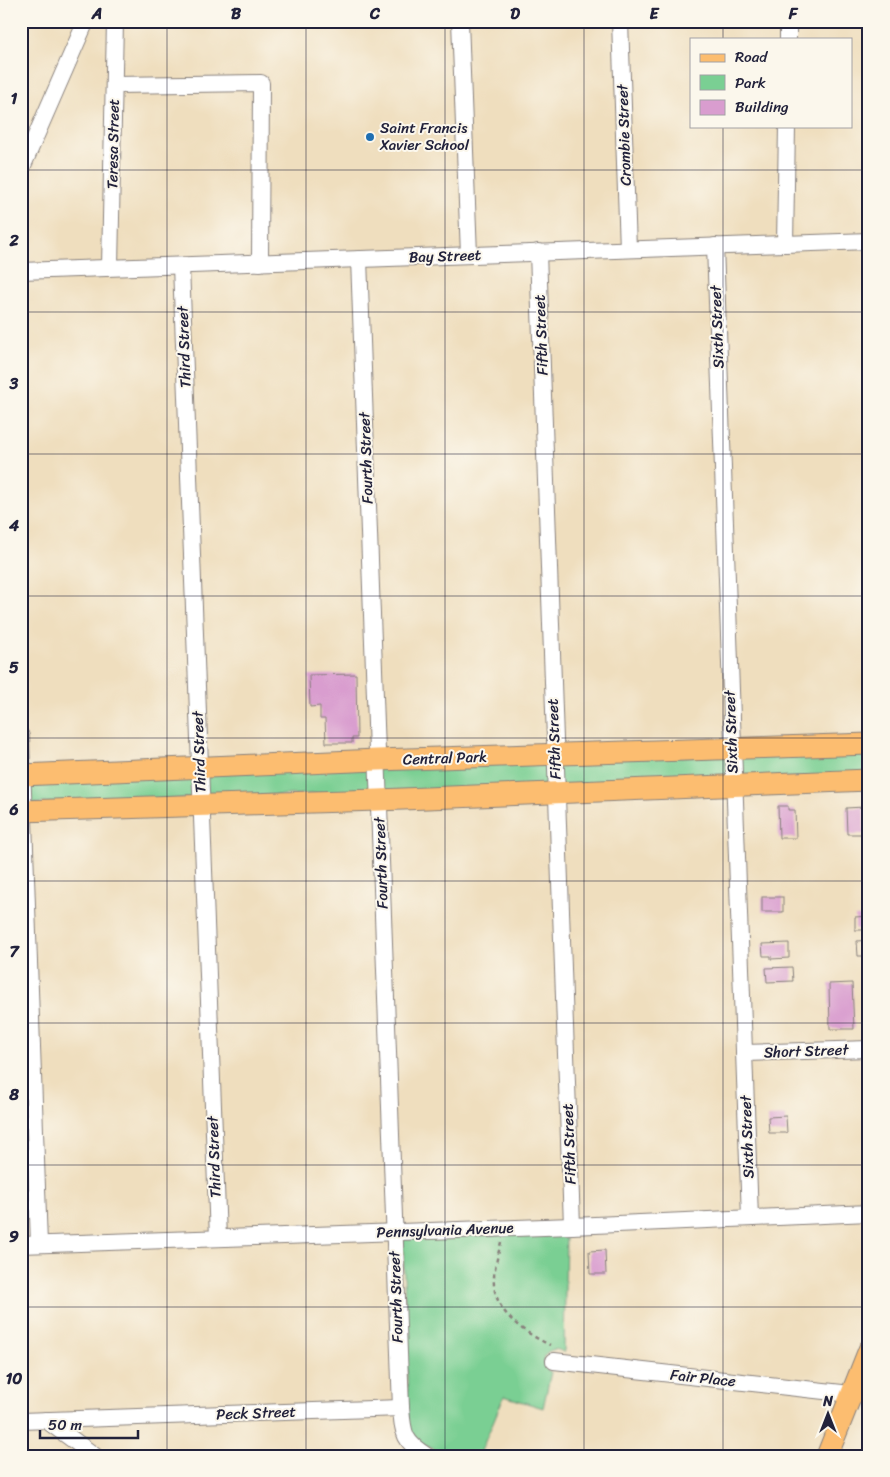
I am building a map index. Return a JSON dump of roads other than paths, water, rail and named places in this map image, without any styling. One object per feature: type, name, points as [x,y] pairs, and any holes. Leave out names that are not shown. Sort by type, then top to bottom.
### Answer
[{"type":"main road","name":"Central Park","points":[[22,775],[377,760],[732,750],[869,744]]},
{"type":"main road","points":[[23,811],[378,800],[869,780]]},
{"type":"main road","points":[[827,1456],[869,1350]]},
{"type":"street","points":[[21,170],[86,21]]},
{"type":"street","name":"Teresa Street","points":[[110,267],[115,21]]},
{"type":"street","points":[[460,21],[469,255]]},
{"type":"street","name":"Crombie Street","points":[[620,21],[628,249]]},
{"type":"street","points":[[788,21],[788,38]]},
{"type":"street","points":[[114,85],[261,83],[260,263]]},
{"type":"street","points":[[785,244],[787,128]]},
{"type":"street","name":"Bay Street","points":[[21,271],[869,241]]},
{"type":"street","name":"Sixth Street","points":[[715,246],[750,1218]]},
{"type":"street","name":"Fifth Street","points":[[538,252],[572,1226]]},
{"type":"street","name":"Fourth Street","points":[[359,259],[401,1408],[404,1435],[409,1443],[427,1456]]},
{"type":"street","name":"Third Street","points":[[181,266],[218,1238]]},
{"type":"street","points":[[21,736],[39,1244]]},
{"type":"street","name":"Short Street","points":[[744,1053],[869,1049]]},
{"type":"street","name":"Pennsylvania Avenue","points":[[21,1245],[572,1226],[869,1213]]},
{"type":"street","name":"Fair Place","points":[[554,1361],[851,1394]]},
{"type":"street","name":"Peck Street","points":[[21,1421],[401,1408]]},
{"type":"street","points":[[46,1420],[95,1456]]},
{"type":"place","name":"Saint Francis Xavier School","points":[[370,137]]}]
